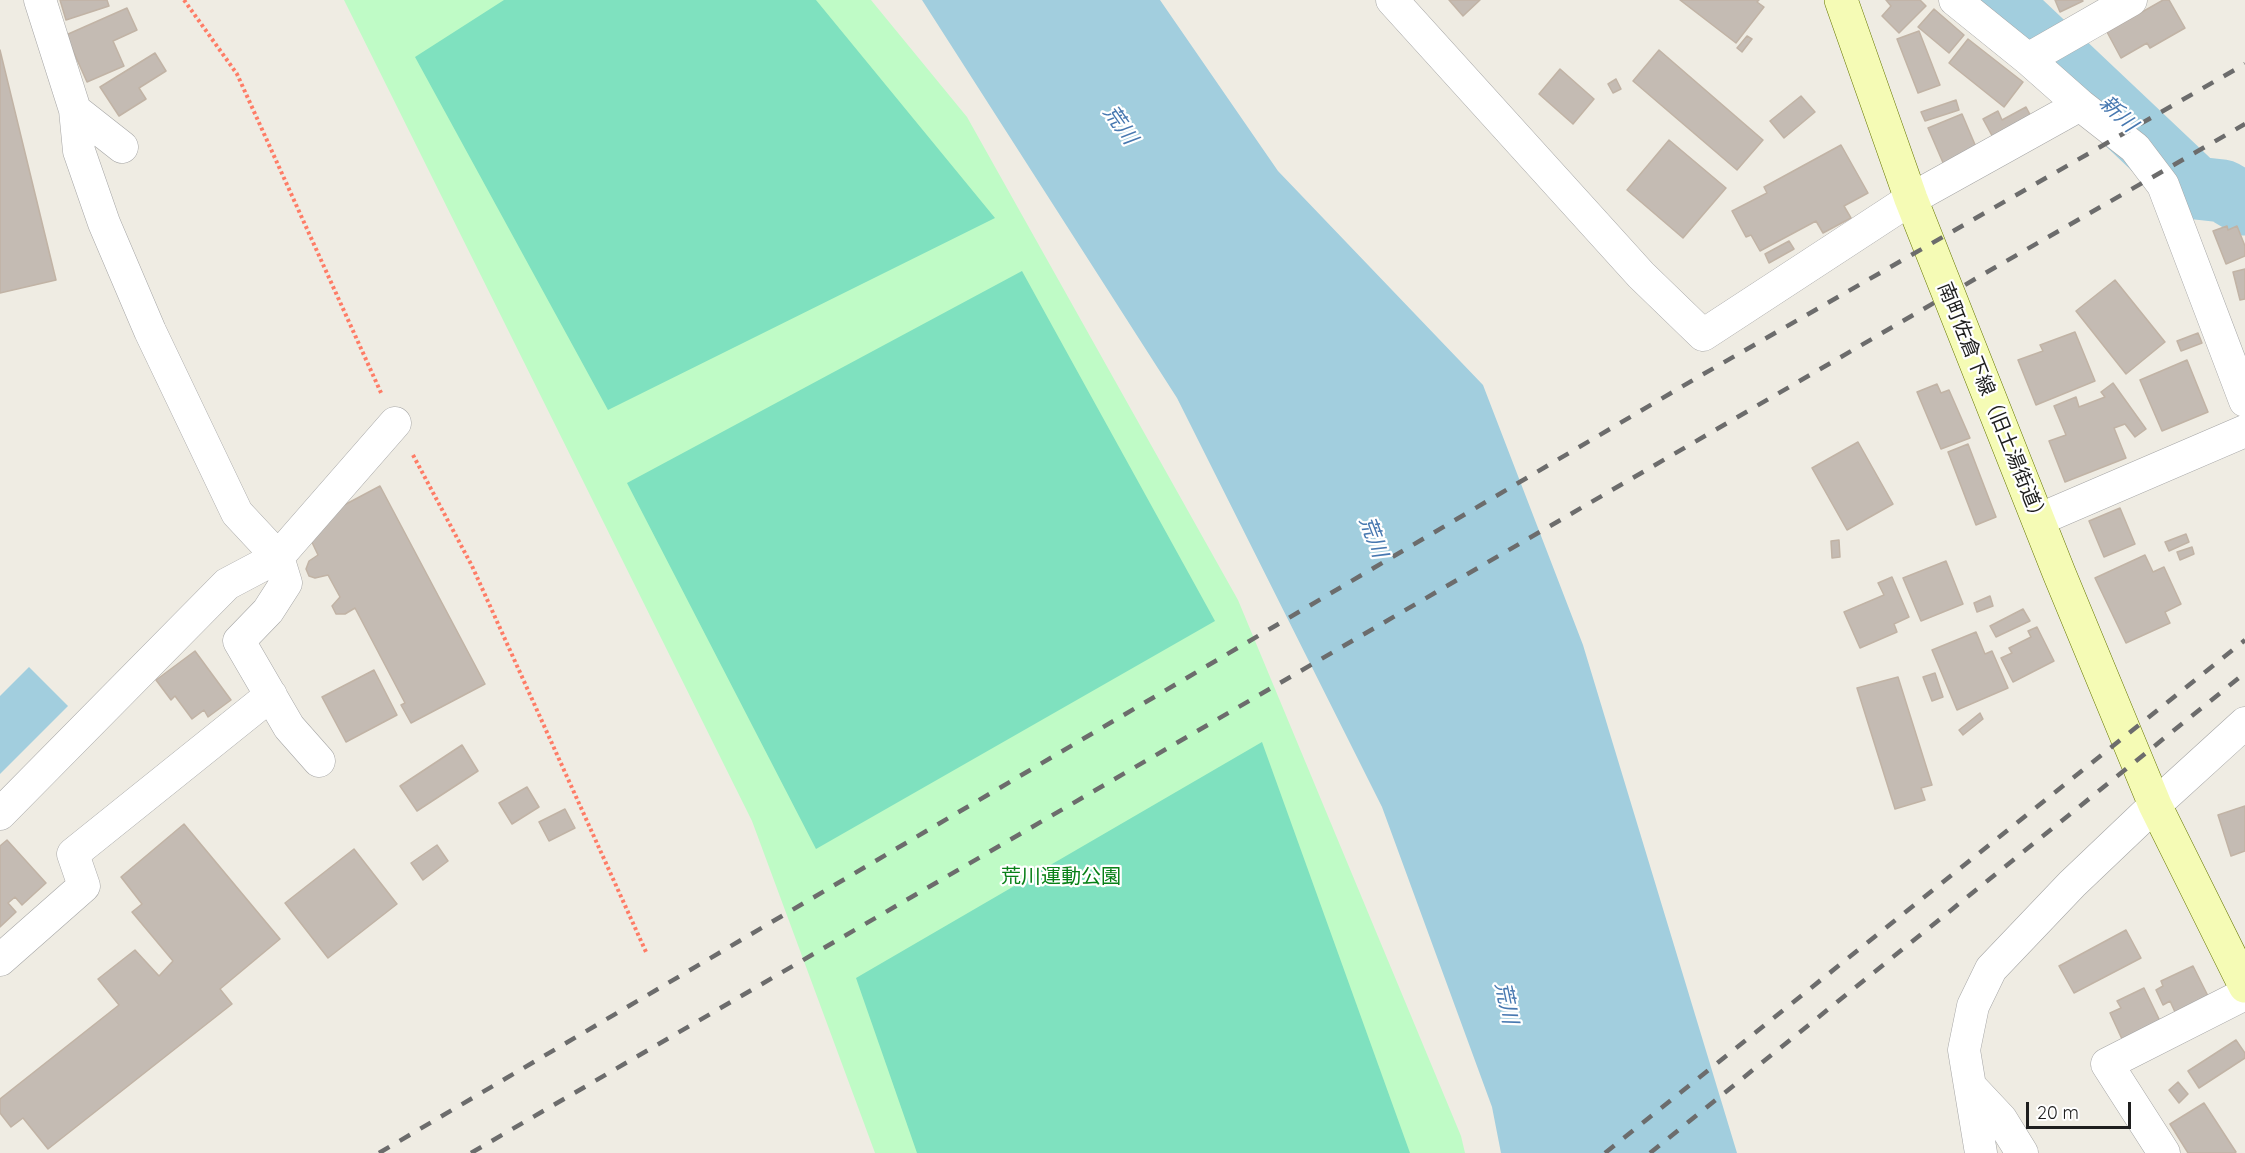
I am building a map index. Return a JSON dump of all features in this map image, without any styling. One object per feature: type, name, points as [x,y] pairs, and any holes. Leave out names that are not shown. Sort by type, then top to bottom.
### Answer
[{"type":"street","points":[[40,0],[75,110],[82,162],[104,223],[150,331],[237,513],[278,556],[286,584],[268,611],[239,640],[289,727],[319,761]]},
{"type":"street","points":[[1392,0],[1641,275],[1703,335],[1911,200],[2080,105]]},
{"type":"street","name":"南町佐倉下線（旧土湯街道）","points":[[1841,0],[1911,200],[2038,520],[2155,805],[2245,986]]},
{"type":"street","points":[[1955,0],[2135,148],[2163,185],[2245,401]]},
{"type":"street","points":[[2028,58],[2131,0]]},
{"type":"street","points":[[75,110],[122,147]]},
{"type":"street","points":[[0,814],[227,584],[278,556],[395,423]]},
{"type":"street","points":[[2038,520],[2245,431]]},
{"type":"street","points":[[0,960],[84,886],[73,854],[271,695]]},
{"type":"street","points":[[1981,1153],[1964,1050],[1973,1006],[1991,969],[2072,884],[2245,723]]},
{"type":"street","points":[[2164,1153],[2107,1064],[2245,994]]},
{"type":"street","points":[[1970,1086],[2001,1119],[2022,1153]]},
{"type":"path","points":[[184,0],[237,74],[395,423],[472,566],[646,952]]},
{"type":"green space","name":"荒川運動公園","points":[[344,0],[871,0],[967,117],[1238,600],[1461,1136],[1465,1153],[875,1153],[752,821]]},
{"type":"green space","points":[[504,0],[816,0],[995,218],[608,410],[415,57]]},
{"type":"green space","points":[[1022,271],[1215,621],[816,849],[627,483]]},
{"type":"green space","points":[[1262,742],[1410,1153],[917,1153],[856,978]]},
{"type":"water","name":"荒川","points":[[922,0],[1160,0],[1278,171],[1483,385],[1583,645],[1737,1153],[1501,1153],[1492,1107],[1382,807],[1177,398]]},
{"type":"water","points":[[29,667],[68,706],[0,774],[0,696]]},
{"type":"building","points":[[60,0],[107,0],[109,6],[66,20]]},
{"type":"building","points":[[1449,0],[1480,0],[1463,16]]},
{"type":"building","points":[[1680,0],[1759,0],[1757,2],[1764,7],[1736,43]]},
{"type":"building","points":[[1886,0],[1920,0],[1926,6],[1899,33],[1882,16],[1891,6]]},
{"type":"building","points":[[2055,0],[2082,0],[2083,1],[2060,12]]},
{"type":"building","points":[[2163,0],[2169,0],[2185,28],[2150,48],[2147,43],[2121,58],[2107,32]]},
{"type":"building","points":[[127,8],[137,30],[113,41],[124,66],[87,82],[66,35]]},
{"type":"building","points":[[1934,9],[1964,35],[1949,53],[1918,27]]},
{"type":"building","points":[[1919,31],[1940,85],[1918,93],[1897,39]]},
{"type":"building","points":[[1747,36],[1752,39],[1742,52],[1737,48]]},
{"type":"building","points":[[1968,39],[2023,82],[2004,107],[1949,63]]},
{"type":"building","points":[[0,50],[56,280],[0,293]]},
{"type":"building","points":[[1659,50],[1763,140],[1737,170],[1633,81]]},
{"type":"building","points":[[155,53],[166,71],[139,88],[146,99],[119,116],[100,87]]},
{"type":"building","points":[[1560,69],[1594,99],[1573,124],[1539,94]]},
{"type":"building","points":[[1616,79],[1621,89],[1613,93],[1608,84]]},
{"type":"building","points":[[1801,96],[1815,112],[1784,138],[1770,121]]},
{"type":"building","points":[[1956,100],[1959,110],[1925,121],[1921,112]]},
{"type":"building","points":[[2026,107],[2034,122],[1996,143],[1983,119],[1998,111],[2002,120]]},
{"type":"building","points":[[1962,114],[1976,147],[1944,165],[1928,128]]},
{"type":"building","points":[[1669,140],[1726,188],[1683,238],[1627,190]]},
{"type":"building","points":[[1841,145],[1868,193],[1844,206],[1851,218],[1823,233],[1816,221],[1760,251],[1751,235],[1746,237],[1732,211],[1767,193],[1764,187]]},
{"type":"building","points":[[2227,226],[2228,230],[2237,226],[2245,246],[2245,256],[2226,264],[2213,231]]},
{"type":"building","points":[[1789,241],[1794,249],[1769,263],[1765,254]]},
{"type":"building","points":[[2245,269],[2245,299],[2240,300],[2233,272]]},
{"type":"building","points":[[2115,280],[2165,342],[2126,374],[2076,311]]},
{"type":"building","points":[[2075,332],[2095,381],[2036,405],[2018,360],[2043,351],[2040,345]]},
{"type":"building","points":[[2198,333],[2202,343],[2181,351],[2177,341]]},
{"type":"building","points":[[2187,360],[2208,412],[2162,431],[2140,380]]},
{"type":"building","points":[[2113,383],[2146,429],[2135,437],[2125,424],[2114,428],[2126,458],[2065,482],[2049,441],[2066,435],[2054,406],[2076,397],[2079,407],[2105,397],[2101,392]]},
{"type":"building","points":[[1937,384],[1941,393],[1949,390],[1970,438],[1941,449],[1917,392]]},
{"type":"building","points":[[1858,442],[1893,504],[1847,530],[1812,468]]},
{"type":"building","points":[[1968,444],[1996,517],[1976,525],[1948,452]]},
{"type":"building","points":[[380,486],[485,684],[411,723],[401,705],[405,703],[355,608],[345,614],[336,614],[332,606],[340,597],[328,575],[315,578],[309,576],[306,569],[309,561],[318,555],[309,536],[316,520]]},
{"type":"building","points":[[2120,508],[2135,544],[2104,557],[2089,521]]},
{"type":"building","points":[[2186,534],[2189,542],[2169,551],[2165,542]]},
{"type":"building","points":[[1839,540],[1840,557],[1832,558],[1831,541]]},
{"type":"building","points":[[2192,547],[2194,554],[2180,560],[2177,552]]},
{"type":"building","points":[[2145,555],[2153,572],[2164,567],[2181,604],[2165,612],[2170,623],[2126,643],[2095,578]]},
{"type":"building","points":[[1946,561],[1963,604],[1921,621],[1903,578]]},
{"type":"building","points":[[1892,577],[1909,617],[1894,624],[1897,632],[1860,648],[1844,612],[1884,595],[1878,583]]},
{"type":"building","points":[[1990,596],[1993,606],[1977,612],[1974,603]]},
{"type":"building","points":[[2023,609],[2030,621],[1996,637],[1990,626]]},
{"type":"building","points":[[2037,627],[2054,661],[2013,682],[2001,658],[2012,653],[2009,648],[2031,637],[2028,631]]},
{"type":"building","points":[[1976,632],[1985,654],[1992,651],[2008,688],[1957,710],[1932,650]]},
{"type":"building","points":[[195,651],[231,700],[208,717],[204,710],[192,719],[175,696],[171,700],[156,680]]},
{"type":"building","points":[[374,670],[397,715],[346,742],[322,697]]},
{"type":"building","points":[[1935,673],[1943,697],[1932,701],[1923,677]]},
{"type":"building","points":[[1898,677],[1932,785],[1921,788],[1925,800],[1895,809],[1857,688]]},
{"type":"building","points":[[1980,713],[1983,719],[1963,735],[1959,730]]},
{"type":"building","points":[[462,745],[478,771],[417,811],[400,786]]},
{"type":"building","points":[[527,787],[539,807],[512,824],[499,803]]},
{"type":"building","points":[[2245,806],[2245,851],[2231,856],[2218,815]]},
{"type":"building","points":[[565,809],[575,828],[549,841],[539,822]]},
{"type":"building","points":[[184,824],[280,939],[220,989],[232,1004],[48,1149],[23,1118],[11,1127],[0,1113],[0,1099],[119,1005],[98,979],[135,950],[159,976],[173,961],[132,912],[142,904],[121,877]]},
{"type":"building","points":[[7,840],[46,883],[22,905],[15,897],[8,903],[16,912],[0,927],[0,846]]},
{"type":"building","points":[[437,845],[448,861],[423,880],[411,863]]},
{"type":"building","points":[[354,849],[397,904],[328,958],[285,903]]},
{"type":"building","points":[[2126,930],[2141,958],[2074,993],[2059,966]]},
{"type":"building","points":[[2193,966],[2208,996],[2175,1012],[2170,1001],[2163,1005],[2156,990],[2163,986],[2161,981]]},
{"type":"building","points":[[2144,988],[2160,1021],[2122,1039],[2110,1013],[2121,1008],[2117,1001]]},
{"type":"building","points":[[2236,1040],[2245,1053],[2245,1058],[2199,1088],[2188,1071]]},
{"type":"building","points":[[2178,1082],[2188,1094],[2179,1103],[2169,1090]]},
{"type":"building","points":[[2204,1103],[2236,1152],[2188,1153],[2170,1124]]},
{"type":"waterway","name":"新川","points":[[2006,0],[2012,14],[2196,188],[2223,191],[2245,204]]},
{"type":"railway","points":[[379,1153],[1700,376],[2245,64]]},
{"type":"railway","points":[[471,1153],[2245,124]]},
{"type":"railway","points":[[1605,1153],[2245,640]]},
{"type":"railway","points":[[1650,1153],[2245,673]]}]
